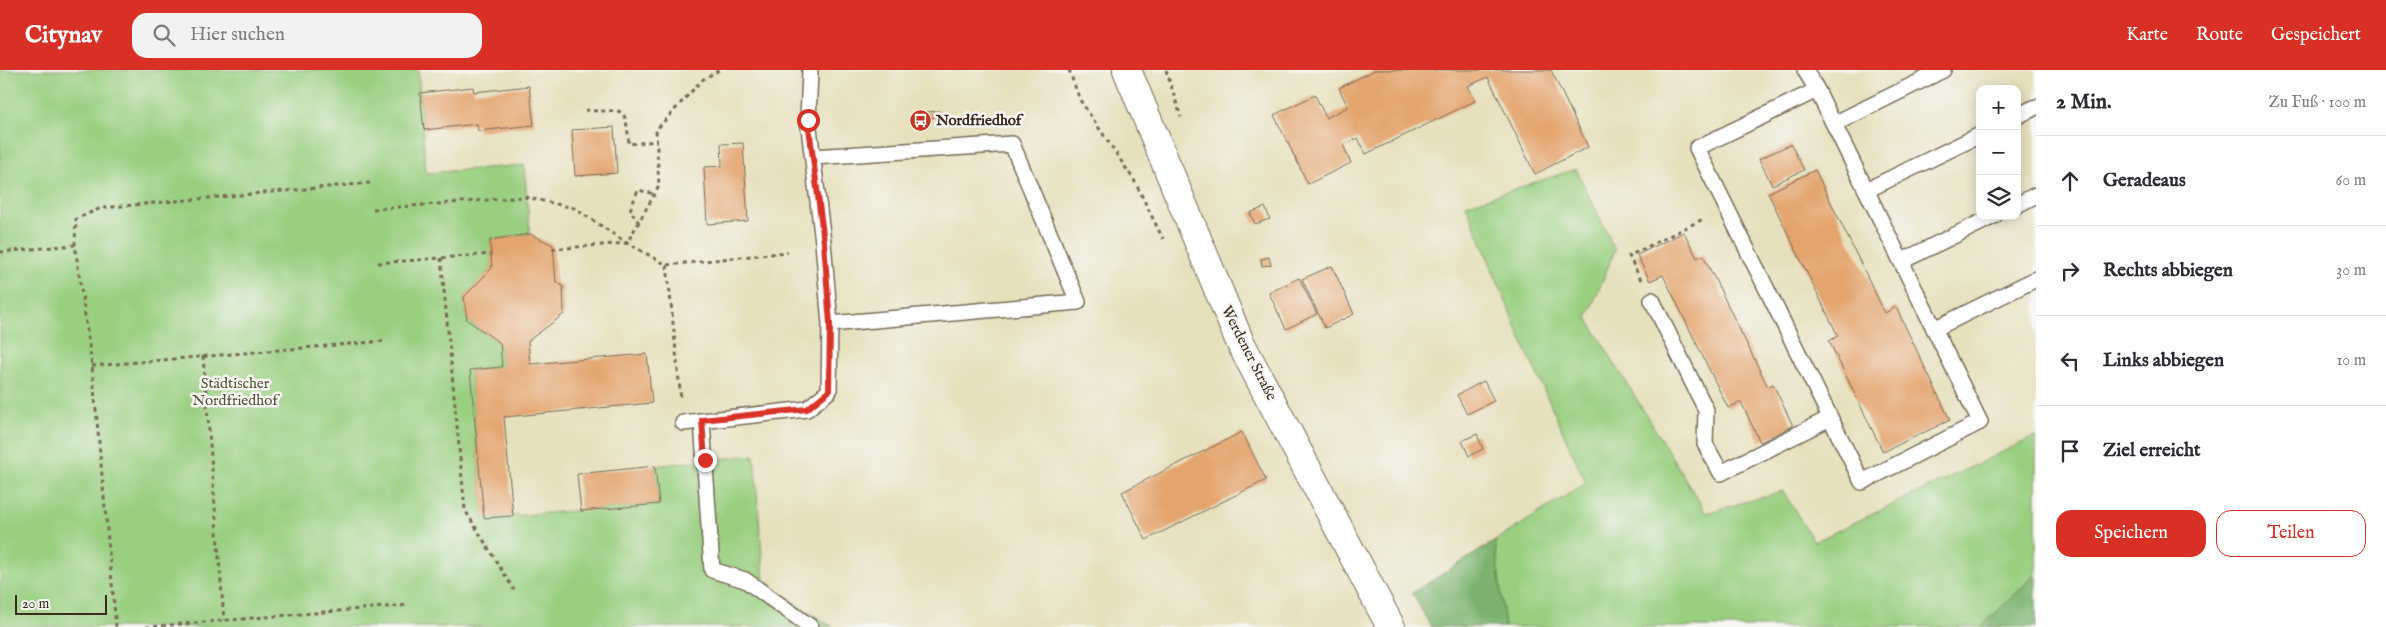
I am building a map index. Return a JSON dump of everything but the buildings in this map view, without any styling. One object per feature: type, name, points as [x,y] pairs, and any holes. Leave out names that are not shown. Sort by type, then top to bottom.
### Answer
[{"type":"main road","name":"Werdener Straße","points":[[1127,70],[1240,342],[1391,627]]},
{"type":"lane","points":[[683,422],[807,409],[829,391],[830,324],[824,242],[808,120],[810,70]]},
{"type":"lane","points":[[1805,70],[1817,90],[1867,190],[1980,422],[1862,482],[1697,148],[1817,90]]},
{"type":"lane","points":[[1834,124],[1943,70]]},
{"type":"lane","points":[[2021,114],[2036,107]]},
{"type":"lane","points":[[1867,190],[1976,137]]},
{"type":"lane","points":[[813,157],[1012,144],[1078,302],[830,324]]},
{"type":"lane","points":[[2021,203],[2036,196]]},
{"type":"lane","points":[[1902,262],[1986,220]]},
{"type":"lane","points":[[1934,329],[2036,279]]},
{"type":"lane","points":[[1652,300],[1706,410],[1706,444],[1721,473],[1830,418]]},
{"type":"lane","points":[[702,420],[712,570],[745,580],[810,627]]},
{"type":"path","points":[[627,243],[659,186],[656,130],[702,80],[719,70]]},
{"type":"path","points":[[1069,70],[1080,100]]},
{"type":"path","points":[[585,110],[617,110],[624,113],[627,118],[629,144],[657,141]]},
{"type":"path","points":[[116,627],[92,366],[75,245],[76,219],[101,208],[370,183]]},
{"type":"path","points":[[639,223],[630,210],[638,190],[655,194]]},
{"type":"path","points":[[373,209],[525,197],[574,208],[627,243],[668,265],[788,252]]},
{"type":"path","points":[[1652,300],[1629,256],[1726,207]]},
{"type":"path","points":[[552,249],[627,243]]},
{"type":"path","points":[[0,252],[75,245]]},
{"type":"path","points":[[378,263],[491,254]]},
{"type":"path","points":[[441,258],[465,510],[514,590]]},
{"type":"path","points":[[668,265],[683,422]]},
{"type":"path","points":[[92,366],[384,341]]},
{"type":"path","points":[[202,356],[224,620]]},
{"type":"path","points":[[146,627],[409,605]]},
{"type":"green space","name":"Städtischer Nordfriedhof","points":[[0,70],[418,70],[426,173],[524,165],[530,234],[490,240],[492,268],[464,297],[467,320],[499,344],[502,367],[470,370],[484,518],[659,504],[655,466],[754,455],[764,580],[789,600],[833,627],[0,627]]},
{"type":"green space","points":[[1576,169],[1615,250],[1587,318],[1706,513],[1783,491],[1814,542],[2036,436],[2036,574],[1981,627],[1505,627],[1495,541],[1586,483],[1521,339],[1466,205]]},
{"type":"green space","points":[[1495,541],[1505,627],[1431,627],[1412,593]]},
{"type":"green space","points":[[2036,574],[2036,627],[1981,627]]},
{"type":"place","name":"Nordfriedhof","points":[[920,120]]},
{"type":"route","points":[[705,460],[702,420],[807,409],[829,391],[830,324],[824,242],[808,120]]}]
